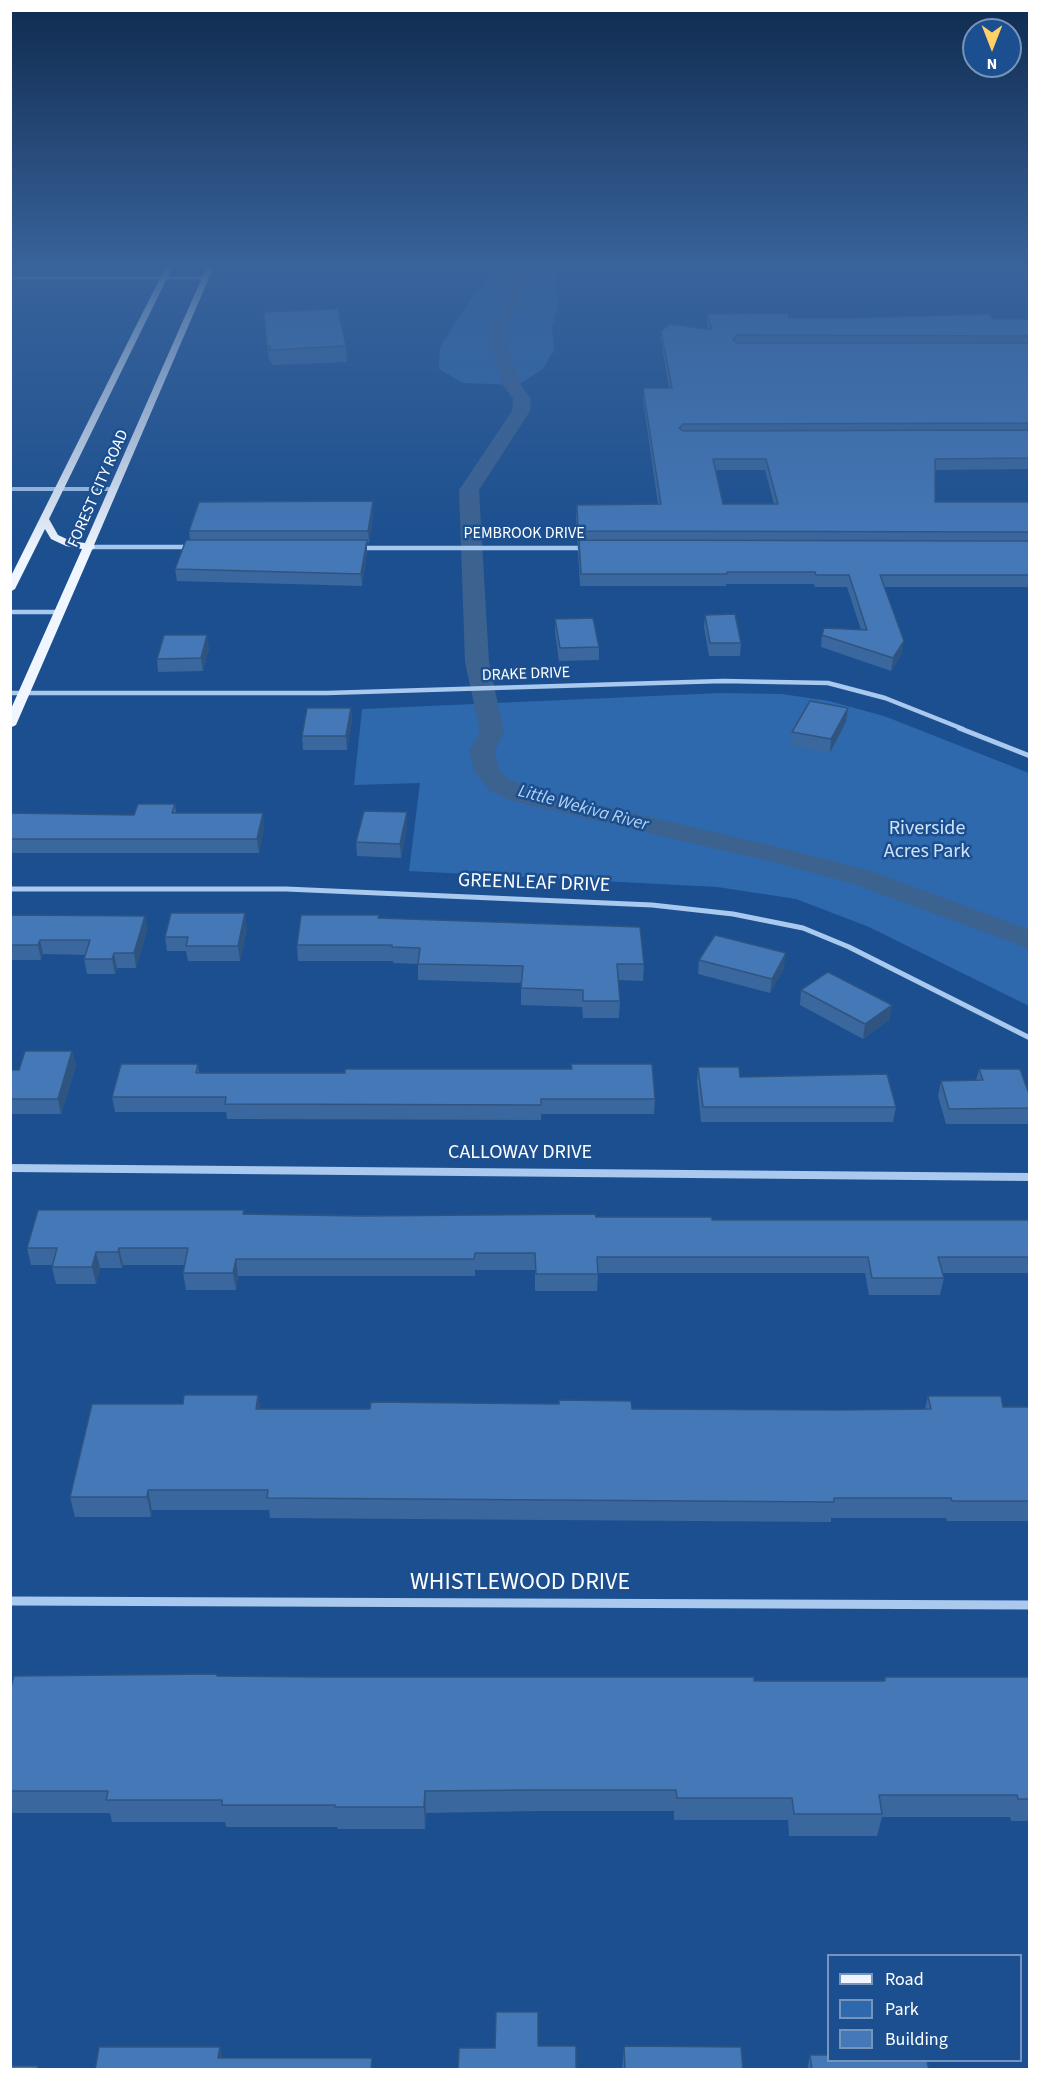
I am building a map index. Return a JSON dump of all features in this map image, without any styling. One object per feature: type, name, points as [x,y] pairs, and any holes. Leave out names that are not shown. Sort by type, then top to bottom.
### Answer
[{"type":"main road","name":"FOREST CITY ROAD","points":[[10,589],[124,361]]},
{"type":"main road","name":"FOREST CITY ROAD","points":[[10,725],[171,361]]},
{"type":"main road","points":[[45,520],[54,537],[69,544],[90,547]]},
{"type":"street","points":[[10,489],[116,489]]},
{"type":"street","points":[[90,547],[203,548]]},
{"type":"street","name":"PEMBROOK DRIVE","points":[[358,548],[593,548]]},
{"type":"street","points":[[10,612],[61,612]]},
{"type":"street","name":"DRAKE DRIVE","points":[[10,693],[327,693],[723,681],[828,683],[885,698],[1029,756]]},
{"type":"street","name":"GREENLEAF DRIVE","points":[[10,889],[286,890],[652,905],[733,914],[803,928],[840,943],[1029,1038]]},
{"type":"street","name":"CALLOWAY DRIVE","points":[[10,1168],[1029,1177]]},
{"type":"street","name":"WHISTLEWOOD DRIVE","points":[[10,1601],[1029,1605]]},
{"type":"green space","points":[[439,361],[548,361],[543,369],[518,385],[463,383],[439,369]]},
{"type":"green space","name":"Riverside Acres Park","points":[[720,693],[782,694],[829,701],[884,716],[1029,773],[1029,1006],[869,927],[796,899],[717,887],[409,871],[420,783],[354,785],[362,709]]},
{"type":"building","points":[[667,361],[1029,361],[1029,423],[683,424],[679,428],[683,431],[1029,430],[1029,458],[935,459],[935,502],[1029,502],[1029,532],[578,531],[577,505],[661,504],[643,388],[672,388]],"holes":[[[713,459],[766,459],[778,504],[723,504]]]},
{"type":"building","points":[[373,501],[368,531],[189,531],[199,502]]},
{"type":"building","points":[[186,540],[367,540],[361,574],[175,569]]},
{"type":"building","points":[[579,540],[1029,541],[1029,575],[880,575],[904,641],[893,658],[822,635],[824,628],[867,630],[849,575],[816,575],[815,572],[581,574]]},
{"type":"building","points":[[735,614],[741,643],[710,643],[705,615]]},
{"type":"building","points":[[593,618],[599,647],[560,648],[555,619]]},
{"type":"building","points":[[164,635],[207,635],[201,658],[157,659]]},
{"type":"building","points":[[810,701],[848,708],[831,739],[792,732]]},
{"type":"building","points":[[307,708],[351,708],[346,736],[302,736]]},
{"type":"building","points":[[138,804],[175,804],[172,813],[263,813],[257,839],[10,839],[10,813],[134,815]]},
{"type":"building","points":[[364,811],[407,812],[400,844],[356,842]]},
{"type":"building","points":[[171,913],[245,913],[238,946],[186,946],[188,937],[165,937]]},
{"type":"building","points":[[10,915],[145,916],[134,953],[114,953],[112,959],[84,959],[90,940],[40,940],[38,945],[10,945]]},
{"type":"building","points":[[301,915],[379,915],[378,918],[640,927],[644,964],[617,964],[620,1001],[583,1001],[583,990],[521,988],[523,966],[418,964],[420,948],[392,947],[392,945],[297,945]]},
{"type":"building","points":[[715,935],[786,953],[772,979],[699,960]]},
{"type":"building","points":[[828,972],[892,1005],[865,1024],[801,990]]},
{"type":"building","points":[[25,1051],[72,1051],[58,1099],[10,1099],[10,1070],[19,1070]]},
{"type":"building","points":[[121,1064],[198,1064],[196,1073],[345,1073],[345,1069],[572,1069],[571,1064],[652,1064],[655,1099],[541,1099],[541,1105],[225,1104],[226,1097],[112,1097]]},
{"type":"building","points":[[698,1067],[739,1067],[740,1077],[887,1074],[896,1107],[703,1107]]},
{"type":"building","points":[[979,1069],[1020,1069],[1029,1094],[1029,1108],[949,1109],[941,1081],[983,1080]]},
{"type":"building","points":[[38,1210],[244,1210],[243,1214],[362,1216],[595,1214],[596,1217],[712,1217],[712,1220],[1029,1220],[1029,1257],[938,1257],[944,1278],[872,1278],[868,1257],[597,1257],[598,1274],[536,1274],[535,1253],[475,1253],[474,1259],[236,1259],[233,1273],[183,1273],[188,1248],[119,1248],[118,1252],[96,1252],[92,1267],[52,1267],[57,1248],[27,1248]]},
{"type":"building","points":[[184,1395],[258,1395],[256,1409],[370,1409],[371,1402],[559,1404],[559,1400],[631,1401],[632,1409],[839,1410],[931,1409],[928,1396],[1001,1396],[1003,1407],[1029,1407],[1029,1501],[952,1501],[951,1498],[834,1498],[834,1502],[267,1498],[268,1490],[148,1490],[147,1497],[70,1497],[92,1404],[183,1404]]},
{"type":"building","points":[[217,1674],[217,1676],[323,1677],[754,1677],[754,1681],[885,1681],[885,1677],[1029,1677],[1029,1799],[1018,1799],[1017,1795],[879,1795],[882,1814],[794,1814],[792,1798],[677,1798],[676,1790],[425,1791],[424,1807],[222,1805],[222,1800],[106,1800],[108,1791],[10,1791],[10,1691],[14,1676]]},
{"type":"building","points":[[496,2012],[538,2012],[538,2046],[576,2046],[576,2070],[458,2070],[459,2048],[495,2048]]},
{"type":"building","points":[[624,2046],[741,2047],[743,2070],[625,2070]]},
{"type":"building","points":[[99,2047],[220,2047],[218,2058],[372,2058],[371,2070],[95,2070]]},
{"type":"building","points":[[810,2055],[827,2055],[827,2062],[927,2062],[929,2070],[812,2070]]},
{"type":"building","points":[[10,2066],[38,2066],[37,2070],[10,2070]]},
{"type":"waterway","name":"Little Wekiva River","points":[[504,361],[512,385],[522,399],[521,411],[469,490],[477,662],[492,732],[482,751],[487,771],[498,784],[521,795],[778,855],[861,877],[1030,940]]}]
